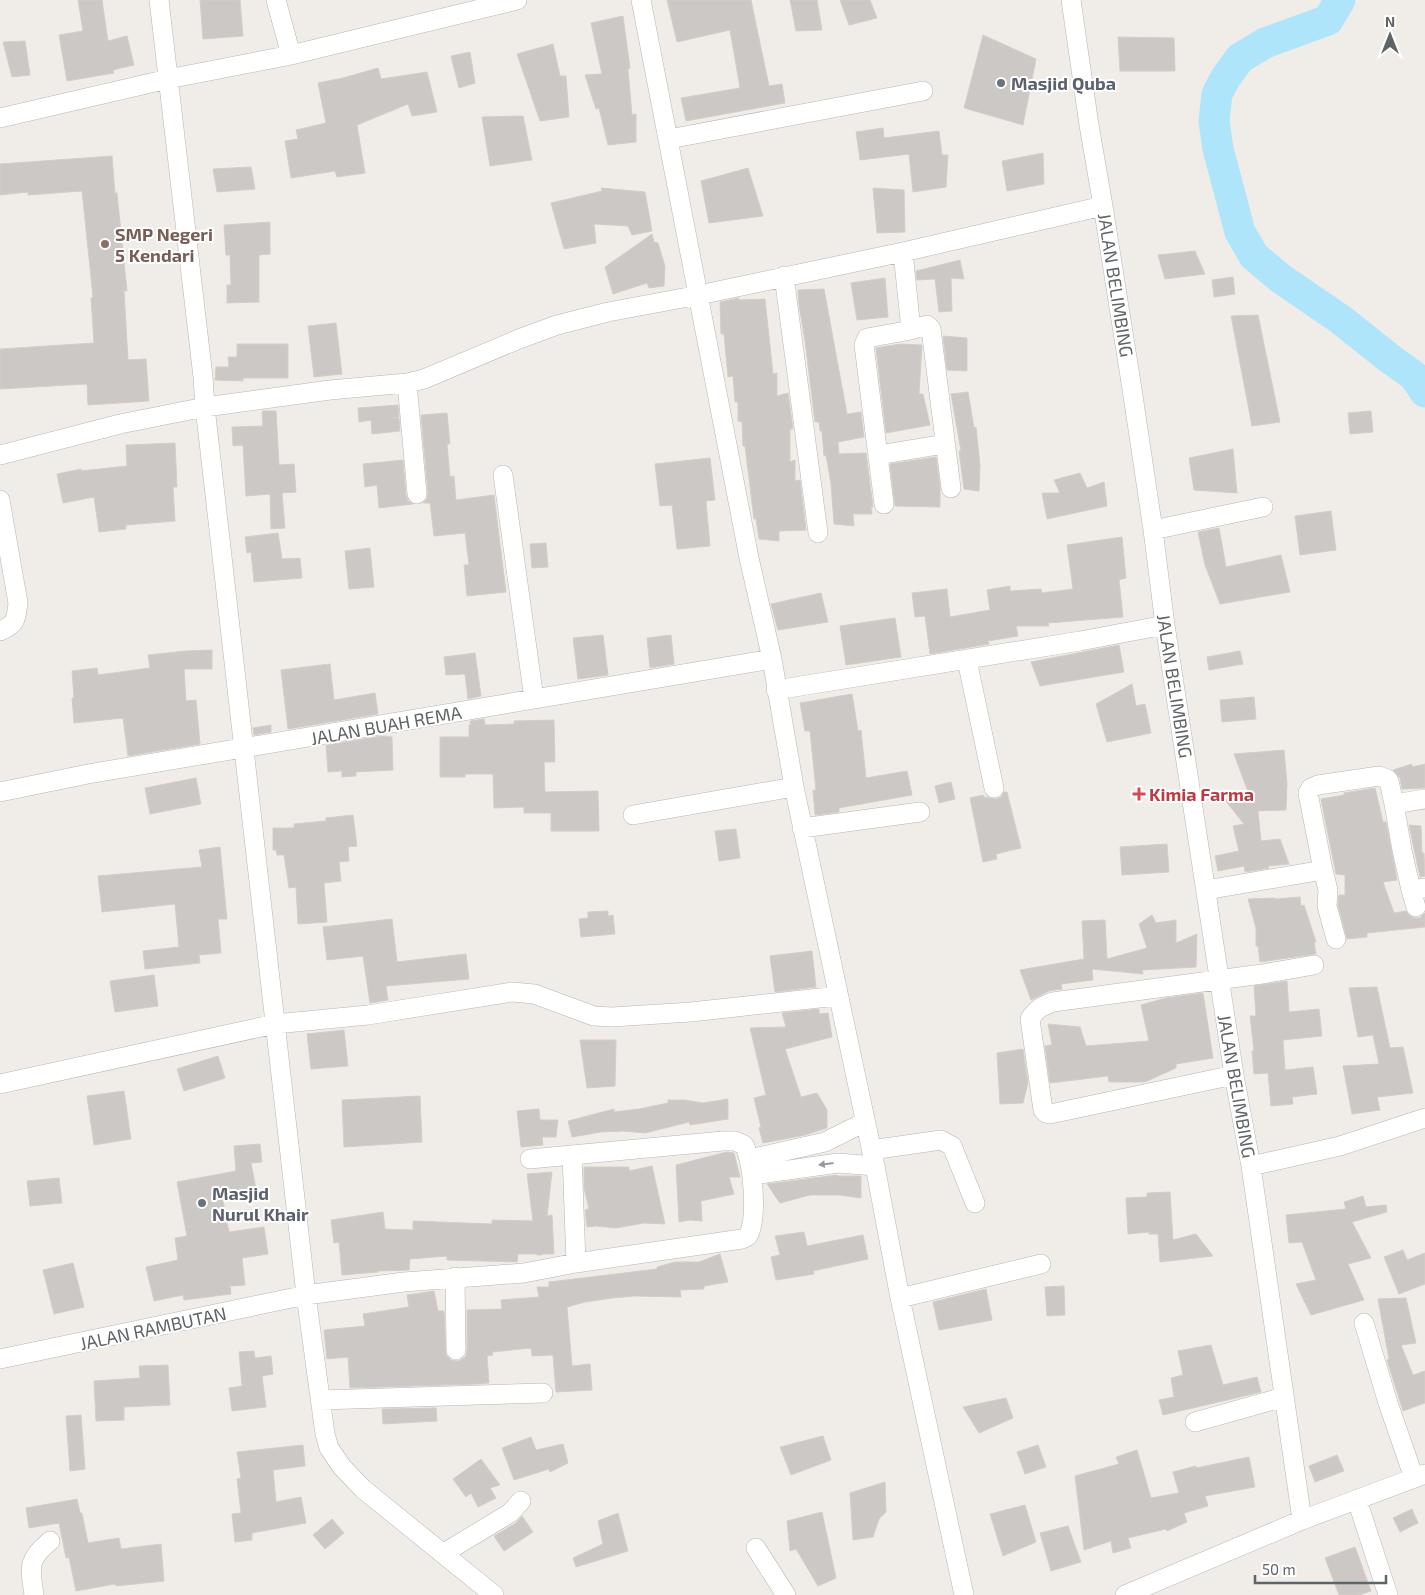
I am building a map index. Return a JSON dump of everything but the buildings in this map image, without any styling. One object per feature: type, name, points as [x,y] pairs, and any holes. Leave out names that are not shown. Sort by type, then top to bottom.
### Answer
[{"type":"street","points":[[158,0],[202,367],[306,1295],[322,1400],[325,1434],[329,1448],[342,1467],[379,1503],[444,1553],[494,1595]]},
{"type":"street","points":[[276,0],[291,55]]},
{"type":"street","points":[[0,118],[168,79],[291,55],[517,0]]},
{"type":"street","points":[[641,0],[749,558],[772,659],[802,828],[964,1595]]},
{"type":"street","name":"JALAN BELIMBING","points":[[1071,0],[1088,125],[1103,206],[1153,530],[1165,625],[1234,1075],[1251,1166],[1302,1520]]},
{"type":"street","points":[[669,139],[923,91]]},
{"type":"street","points":[[0,455],[120,424],[205,407],[330,390],[407,383],[424,379],[519,339],[558,325],[608,312],[903,252],[1103,206]]},
{"type":"street","points":[[903,252],[911,330]]},
{"type":"street","points":[[784,276],[818,533]]},
{"type":"street","points":[[884,504],[864,344],[867,338],[927,325],[931,329],[951,488]]},
{"type":"street","points":[[407,383],[418,494]]},
{"type":"street","points":[[878,455],[945,444]]},
{"type":"street","points":[[503,475],[534,699]]},
{"type":"street","points":[[0,500],[18,603],[13,624],[0,632]]},
{"type":"street","points":[[1153,530],[1263,507]]},
{"type":"street","points":[[776,690],[967,660],[1165,625]]},
{"type":"street","name":"JALAN BUAH REMA","points":[[0,792],[88,774],[772,659]]},
{"type":"street","points":[[967,660],[994,788]]},
{"type":"street","points":[[1336,940],[1308,793],[1311,788],[1318,785],[1374,777],[1383,777],[1389,781],[1402,850],[1417,895]]},
{"type":"street","points":[[633,815],[794,787]]},
{"type":"street","points":[[1394,804],[1425,799]]},
{"type":"street","points":[[802,828],[920,812]]},
{"type":"street","points":[[1206,890],[1323,870]]},
{"type":"street","points":[[1234,1075],[1050,1114],[1046,1113],[1030,1019],[1034,1011],[1039,1007],[1053,1002],[1220,980],[1314,965]]},
{"type":"street","points":[[0,1084],[275,1024],[368,1015],[512,992],[534,994],[594,1016],[691,1012],[838,996]]},
{"type":"street","points":[[1251,1166],[1340,1146],[1425,1118]]},
{"type":"street","points":[[751,1167],[825,1142],[865,1122]]},
{"type":"street","points":[[530,1159],[723,1140],[735,1141],[744,1145],[751,1167]]},
{"type":"street","points":[[751,1167],[838,1163],[873,1158],[941,1140],[952,1146],[975,1203]]},
{"type":"street","points":[[572,1155],[576,1263]]},
{"type":"street","name":"JALAN RAMBUTAN","points":[[0,1359],[306,1295],[404,1282],[524,1273],[576,1263],[729,1242],[748,1236],[753,1226],[751,1167]]},
{"type":"street","points":[[900,1298],[1040,1264]]},
{"type":"street","points":[[455,1277],[456,1350]]},
{"type":"street","points":[[1125,1595],[1302,1520],[1419,1476],[1388,1403],[1364,1322]]},
{"type":"street","points":[[322,1400],[543,1393]]},
{"type":"street","points":[[1195,1422],[1284,1397]]},
{"type":"street","points":[[1357,1500],[1388,1595]]},
{"type":"street","points":[[444,1553],[510,1513],[521,1501]]},
{"type":"street","points":[[34,1595],[31,1564],[36,1553],[50,1541]]},
{"type":"street","points":[[756,1548],[786,1595]]},
{"type":"waterway","points":[[1340,0],[1328,20],[1265,43],[1240,58],[1226,77],[1217,94],[1214,121],[1218,149],[1240,232],[1254,256],[1280,278],[1340,319],[1414,376],[1425,392]]},
{"type":"place","name":"Masjid Quba","points":[[1001,83]]},
{"type":"place","name":"SMP Negeri 5 Kendari","points":[[105,244]]},
{"type":"place","name":"Kimia Farma","points":[[1139,794]]},
{"type":"place","name":"Masjid Nurul Khair","points":[[202,1203]]}]
